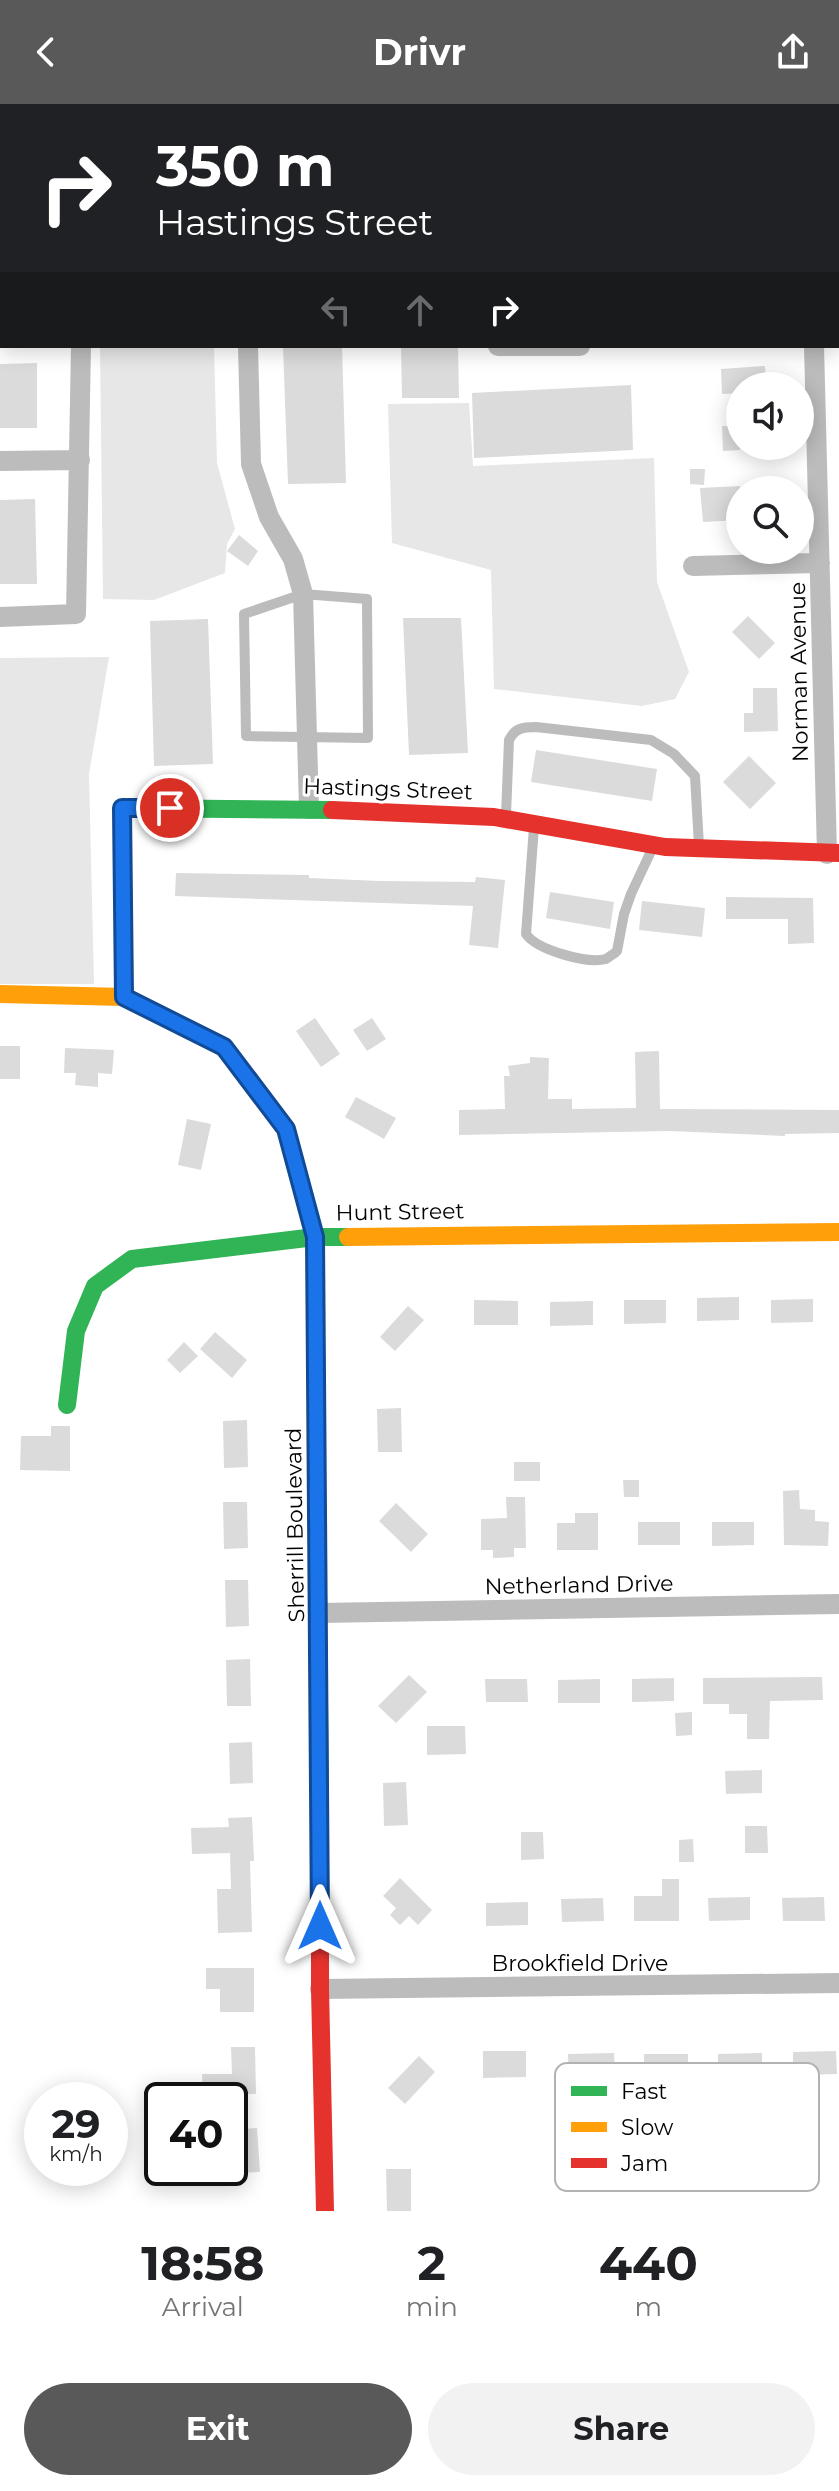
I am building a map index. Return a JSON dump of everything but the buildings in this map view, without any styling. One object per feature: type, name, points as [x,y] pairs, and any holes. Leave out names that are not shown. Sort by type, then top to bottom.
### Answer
[{"type":"street","points":[[0,617],[76,614],[81,348]]},
{"type":"street","points":[[248,348],[251,464],[269,517],[293,559],[303,594],[309,809]]},
{"type":"street","name":"Norman Avenue","points":[[814,348],[833,854]]},
{"type":"street","points":[[0,461],[80,460]]},
{"type":"street","points":[[693,566],[820,563]]},
{"type":"street","name":"Hastings Street","points":[[124,997],[122,808],[309,809],[506,819],[654,845],[833,854]]},
{"type":"street","name":"Sherrill Boulevard","points":[[0,994],[124,997],[224,1047],[286,1129],[315,1237],[320,1613],[320,1989],[325,2211]]},
{"type":"street","name":"Hunt Street","points":[[67,1405],[76,1331],[95,1286],[132,1259],[315,1237],[839,1232]]},
{"type":"street","name":"Netherland Drive","points":[[320,1613],[839,1604]]},
{"type":"street","name":"Brookfield Drive","points":[[320,1989],[839,1983]]},
{"type":"lane","points":[[303,594],[367,599],[368,738],[246,736],[244,614],[303,594]]},
{"type":"lane","points":[[506,819],[509,740],[512,733],[521,727],[651,740],[674,754],[695,776],[699,848]]},
{"type":"lane","points":[[534,824],[526,934],[532,943],[550,951],[587,959],[607,959],[617,951],[624,914],[654,845]]},
{"type":"shaded area","points":[[100,348],[214,348],[217,463],[235,529],[227,544],[225,573],[154,600],[103,599]]},
{"type":"shaded area","points":[[469,403],[473,466],[654,458],[657,582],[689,672],[675,699],[642,706],[494,689],[491,570],[392,543],[388,404]]},
{"type":"shaded area","points":[[109,657],[89,774],[94,984],[0,984],[0,658]]},
{"type":"traffic: fast","points":[[124,997],[122,808],[332,810]]},
{"type":"traffic: fast","points":[[67,1405],[76,1331],[95,1286],[132,1259],[315,1237],[348,1237]]},
{"type":"traffic: fast","points":[[315,1270],[320,1809]]},
{"type":"traffic: slow","points":[[0,994],[124,997],[224,1047],[286,1129],[315,1237],[315,1270]]},
{"type":"traffic: slow","points":[[348,1237],[839,1232]]},
{"type":"traffic: jam","points":[[332,810],[494,817],[665,847],[839,853]]},
{"type":"traffic: jam","points":[[320,1809],[325,2211]]},
{"type":"route","points":[[170,808],[122,808],[124,997],[224,1047],[286,1129],[315,1237],[320,1926]]}]
